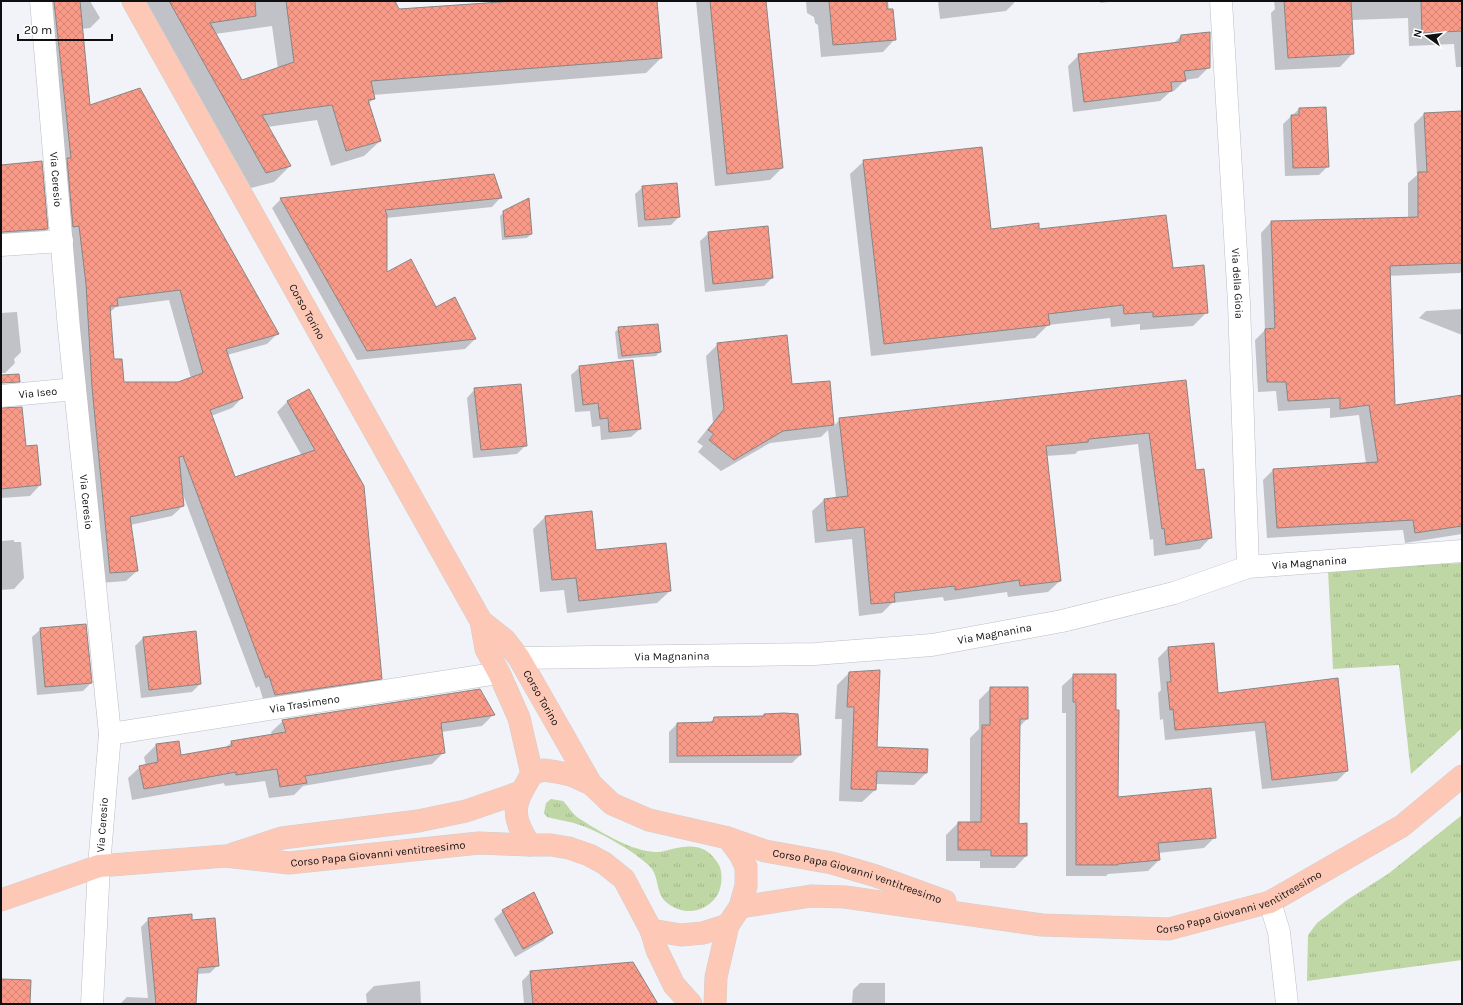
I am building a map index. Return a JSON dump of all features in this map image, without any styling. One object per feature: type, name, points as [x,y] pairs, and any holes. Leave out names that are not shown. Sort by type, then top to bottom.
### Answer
[{"type":"main road","name":"Corso Torino","points":[[133,1],[481,621],[486,649],[499,673],[519,718],[532,774]]},
{"type":"main road","name":"Corso Torino","points":[[481,621],[505,640],[519,658],[591,784]]},
{"type":"main road","points":[[530,845],[520,827],[515,810],[521,792],[532,774],[543,770],[557,772],[571,775],[591,784]]},
{"type":"main road","name":"Corso Papa Giovanni ventitreesimo","points":[[1,900],[99,866],[225,856],[289,864],[480,843],[551,845],[569,848],[589,855],[604,863],[624,879],[651,930],[681,935],[703,933],[734,916],[811,896],[845,897],[1042,925],[1169,929],[1270,902],[1402,826],[1462,776]]},
{"type":"main road","name":"Corso Papa Giovanni ventitreesimo","points":[[591,784],[612,804],[649,820],[728,838],[765,851],[832,863],[876,876],[985,916]]},
{"type":"main road","name":"Corso Papa Giovanni ventitreesimo","points":[[225,856],[282,838],[418,821],[459,812],[521,792]]},
{"type":"main road","points":[[715,1004],[716,977],[734,916],[746,886],[746,867],[740,854],[728,838]]},
{"type":"main road","points":[[651,930],[657,950],[674,985],[691,1004]]},
{"type":"street","name":"Via Ceresio","points":[[41,1],[75,389],[110,734],[99,866],[92,1004]]},
{"type":"street","name":"Via della Gioia","points":[[1221,1],[1239,303],[1248,566]]},
{"type":"street","points":[[1,246],[62,241]]},
{"type":"street","name":"Via Iseo","points":[[1,396],[75,389]]},
{"type":"street","name":"Via Magnanina","points":[[519,658],[814,654],[932,645],[1062,621],[1174,593],[1248,566],[1462,550]]},
{"type":"street","name":"Via Trasimeno","points":[[110,734],[499,673]]},
{"type":"street","points":[[1270,902],[1279,932],[1287,1004]]},
{"type":"green space","points":[[1462,563],[1462,728],[1411,774],[1399,665],[1333,669],[1328,570]]},
{"type":"green space","points":[[551,799],[563,801],[577,817],[607,835],[632,847],[661,852],[680,847],[693,847],[710,853],[719,865],[721,872],[722,880],[718,894],[707,906],[694,911],[686,911],[672,906],[663,898],[652,869],[629,850],[588,828],[572,822],[547,817],[544,813],[546,803]]},
{"type":"green space","points":[[1462,815],[1462,960],[1307,981],[1308,935],[1317,923],[1347,900],[1388,874]]},
{"type":"building","points":[[54,1],[80,1],[90,105],[140,88],[279,334],[226,349],[243,398],[210,410],[235,477],[315,450],[287,401],[309,389],[364,486],[382,679],[275,695],[269,676],[266,678],[183,456],[179,457],[184,506],[130,517],[138,571],[110,573],[92,387],[86,284],[79,226],[73,227],[67,158],[71,158]],"holes":[[[180,290],[203,373],[178,382],[124,382],[122,359],[114,359],[110,306],[118,306],[117,298]]]},
{"type":"building","points":[[169,1],[255,1],[256,16],[210,23],[242,80],[294,62],[286,1],[395,1],[399,9],[515,1],[657,1],[662,58],[371,81],[375,99],[368,100],[381,141],[346,151],[332,105],[262,115],[291,166],[266,173]]},
{"type":"building","points":[[710,1],[766,1],[783,168],[727,174]]},
{"type":"building","points":[[829,1],[887,1],[887,9],[893,9],[896,40],[833,45]]},
{"type":"building","points":[[1284,1],[1351,1],[1354,54],[1288,58]]},
{"type":"building","points":[[1421,1],[1462,1],[1462,31],[1422,33]]},
{"type":"building","points":[[1210,32],[1210,68],[1184,71],[1186,81],[1171,82],[1172,91],[1084,102],[1078,54],[1180,42],[1181,35]]},
{"type":"building","points":[[1326,107],[1329,167],[1293,168],[1291,115],[1299,115],[1299,108]]},
{"type":"building","points":[[1462,111],[1462,263],[1390,266],[1395,405],[1462,395],[1462,526],[1415,533],[1413,520],[1277,528],[1273,469],[1378,462],[1369,405],[1340,409],[1340,398],[1288,401],[1286,382],[1267,382],[1265,329],[1275,328],[1271,221],[1418,217],[1418,172],[1427,172],[1424,113]]},
{"type":"building","points":[[982,147],[991,229],[1039,223],[1039,229],[1166,215],[1173,268],[1204,265],[1208,313],[1153,317],[1153,312],[1124,314],[1123,305],[1048,314],[1050,325],[884,344],[863,160]]},
{"type":"building","points":[[42,161],[48,229],[1,232],[1,165]]},
{"type":"building","points":[[494,174],[502,198],[385,210],[387,215],[387,272],[411,259],[436,307],[455,297],[476,339],[367,351],[280,198]]},
{"type":"building","points":[[677,183],[680,217],[645,220],[642,186]]},
{"type":"building","points":[[529,198],[532,234],[505,237],[503,211]]},
{"type":"building","points":[[768,226],[773,278],[713,284],[708,232]]},
{"type":"building","points":[[658,324],[661,352],[622,356],[618,327]]},
{"type":"building","points":[[787,335],[792,384],[830,381],[834,425],[783,431],[734,460],[709,440],[714,434],[708,430],[724,409],[717,343]]},
{"type":"building","points":[[633,360],[641,429],[609,432],[608,418],[600,419],[598,403],[583,405],[579,366]]},
{"type":"building","points":[[19,374],[20,382],[1,383],[1,375]]},
{"type":"building","points":[[1186,380],[1196,470],[1204,469],[1212,538],[1166,545],[1164,528],[1162,529],[1149,433],[1089,439],[1088,442],[1046,446],[1061,581],[1020,586],[1019,580],[955,590],[955,586],[894,593],[895,602],[871,604],[864,527],[827,531],[824,499],[848,496],[839,418]]},
{"type":"building","points":[[521,384],[527,446],[481,450],[474,388]]},
{"type":"building","points":[[22,407],[26,446],[37,445],[41,485],[1,489],[1,408]]},
{"type":"building","points":[[592,511],[596,550],[666,543],[671,591],[579,601],[576,578],[552,580],[545,516]]},
{"type":"building","points":[[86,624],[92,683],[45,687],[40,628]]},
{"type":"building","points":[[196,631],[201,684],[149,690],[143,637]]},
{"type":"building","points":[[1214,643],[1218,693],[1338,678],[1348,771],[1272,780],[1265,722],[1175,730],[1173,709],[1170,710],[1167,682],[1171,682],[1168,647]]},
{"type":"building","points":[[880,670],[877,747],[928,749],[927,773],[877,771],[876,790],[851,789],[854,707],[847,707],[849,672]]},
{"type":"building","points":[[1073,674],[1116,674],[1116,710],[1119,710],[1118,797],[1211,788],[1216,838],[1158,843],[1160,860],[1118,865],[1076,865],[1076,702],[1073,702]]},
{"type":"building","points":[[990,687],[1028,687],[1028,719],[1020,719],[1019,824],[1027,823],[1027,856],[991,856],[991,850],[958,850],[958,822],[981,822],[982,725],[990,725]]},
{"type":"building","points":[[480,689],[495,715],[441,723],[445,753],[305,776],[307,783],[280,787],[277,769],[236,775],[236,772],[144,789],[139,766],[158,762],[156,744],[179,741],[181,755],[232,746],[231,741],[286,732],[282,720]]},
{"type":"building","points":[[764,714],[798,714],[801,755],[677,756],[677,723],[713,722],[714,717],[764,716]]},
{"type":"building","points":[[534,892],[553,933],[523,949],[502,910]]},
{"type":"building","points":[[192,914],[192,920],[215,918],[219,966],[198,968],[196,1004],[156,1004],[148,918]]},
{"type":"building","points":[[633,962],[658,1004],[533,1004],[530,971]]},
{"type":"building","points":[[1,979],[31,980],[30,1004],[1,1004]]}]
